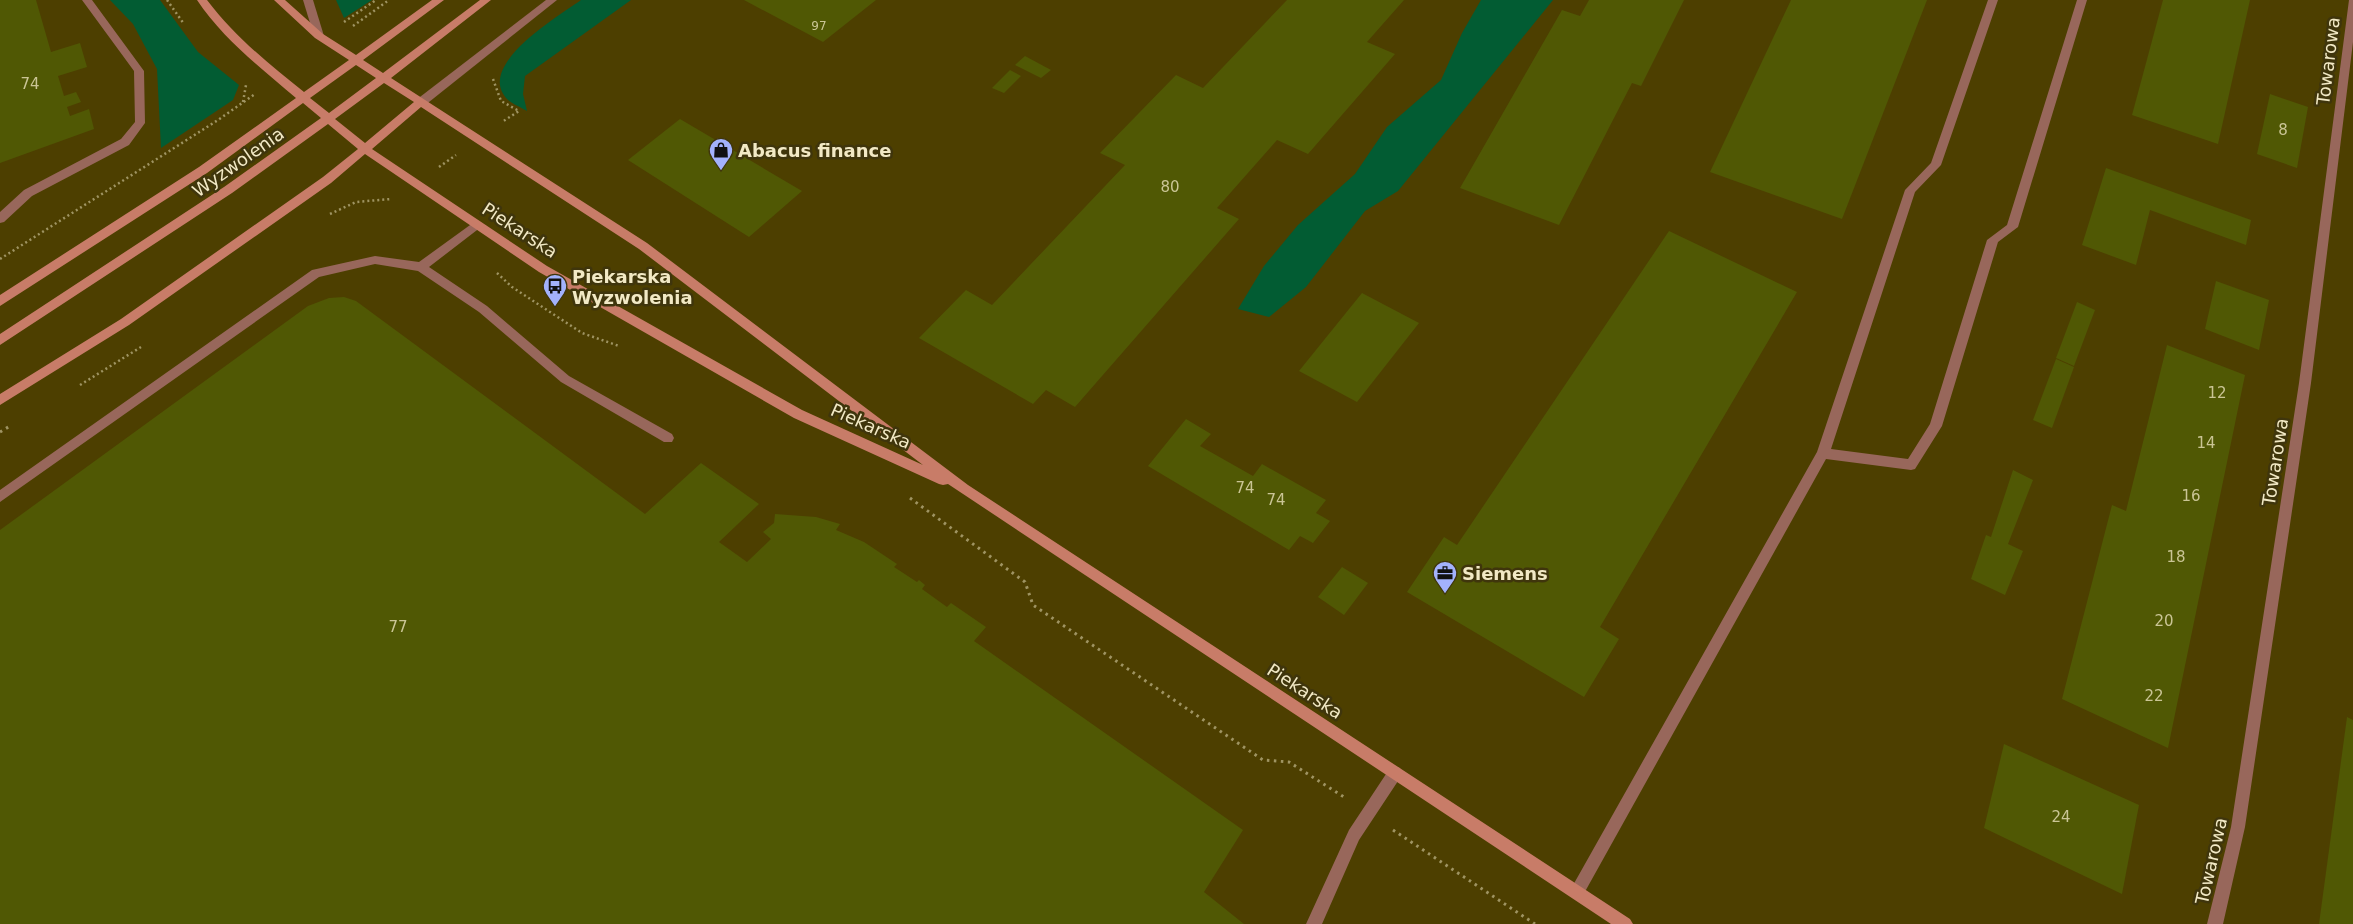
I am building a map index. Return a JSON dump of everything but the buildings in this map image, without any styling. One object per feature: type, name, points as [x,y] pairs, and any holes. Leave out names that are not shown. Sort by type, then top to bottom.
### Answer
[{"type":"street","points":[[0,219],[28,193],[126,142],[140,123],[139,71],[87,0]]},
{"type":"street","name":"Piekarska","points":[[202,0],[213,15],[252,56],[365,149],[543,269],[798,414],[964,489]]},
{"type":"street","name":"Piekarska","points":[[279,0],[318,36],[650,251],[964,489],[1625,924]]},
{"type":"street","points":[[308,0],[318,36]]},
{"type":"street","name":"Wyzwolenia","points":[[0,301],[203,170],[440,0]]},
{"type":"street","name":"Wyzwolenia","points":[[0,340],[228,190],[346,107],[486,0]]},
{"type":"street","points":[[0,400],[124,322],[327,180],[420,103],[552,0]]},
{"type":"street","points":[[1577,892],[1823,453],[1910,190],[1936,165],[1993,0]]},
{"type":"street","points":[[1823,453],[1911,465],[1936,426],[1993,240],[2012,226],[2082,0]]},
{"type":"street","name":"Towarowa","points":[[2215,924],[2238,828],[2299,423],[2353,2]]},
{"type":"street","points":[[421,267],[477,224]]},
{"type":"street","points":[[0,497],[316,273],[375,260],[421,267],[483,309],[565,379],[668,438]]},
{"type":"street","points":[[1314,924],[1354,835],[1395,773]]},
{"type":"path","points":[[338,25],[376,0]]},
{"type":"path","points":[[348,29],[389,0]]},
{"type":"path","points":[[0,259],[202,131],[259,92]]},
{"type":"path","points":[[458,239],[512,287],[582,333],[627,349]]},
{"type":"path","points":[[906,494],[1025,582],[1033,605],[1263,760],[1289,762],[1535,924]]},
{"type":"green space","points":[[110,0],[160,0],[198,52],[239,85],[233,100],[161,148],[157,69],[133,24]]},
{"type":"green space","points":[[336,0],[372,0],[344,18]]},
{"type":"green space","points":[[581,0],[631,0],[525,76],[523,94],[527,111],[511,102],[507,99],[500,86],[502,71],[511,57],[539,29]]},
{"type":"green space","points":[[1481,0],[1553,0],[1398,191],[1365,211],[1306,287],[1269,317],[1238,309],[1264,266],[1298,225],[1355,174],[1387,127],[1441,80],[1462,33]]},
{"type":"place","name":"Abacus finance","points":[[721,171]]},
{"type":"place","name":"Piekarska Wyzwolenia","points":[[555,307]]},
{"type":"place","name":"Siemens","points":[[1445,594]]}]
